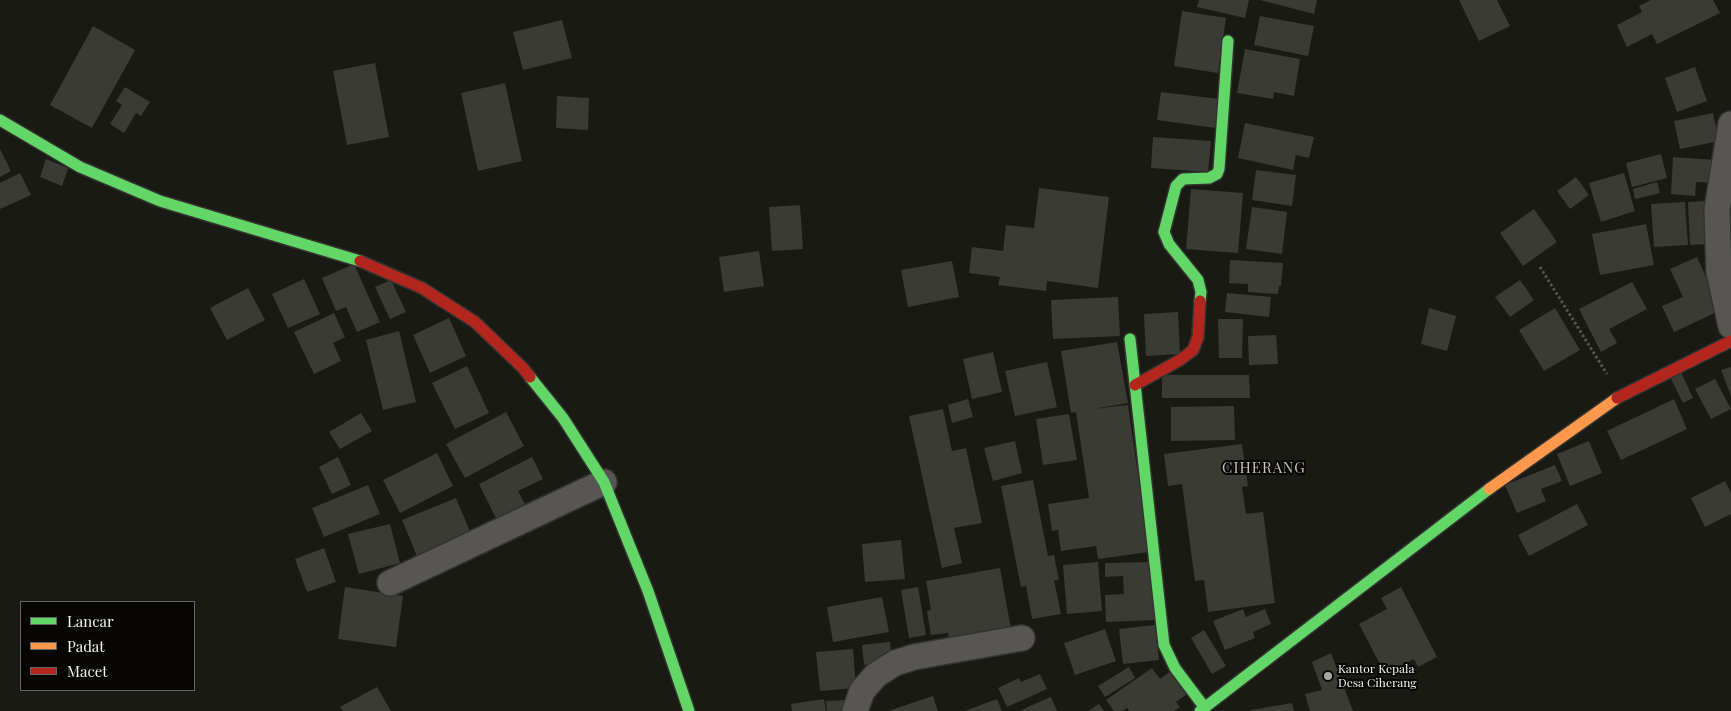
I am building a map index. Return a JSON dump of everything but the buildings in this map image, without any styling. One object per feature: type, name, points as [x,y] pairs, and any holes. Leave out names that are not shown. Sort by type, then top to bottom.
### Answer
[{"type":"street","points":[[1135,385],[1180,360],[1193,350],[1198,337],[1201,292],[1198,280],[1169,244],[1164,232],[1176,186],[1183,179],[1209,178],[1217,174],[1219,169],[1228,41]]},
{"type":"street","points":[[0,120],[80,167],[160,201],[362,261],[422,288],[475,322],[523,368],[563,418],[604,482],[648,591],[689,711]]},
{"type":"street","points":[[1731,124],[1717,209],[1719,272],[1731,326]]},
{"type":"street","points":[[1130,339],[1164,645],[1174,668],[1203,709],[1511,472],[1621,395],[1731,341]]},
{"type":"street","points":[[390,583],[604,482]]},
{"type":"street","points":[[855,711],[862,690],[876,674],[895,663],[914,657],[1022,638]]},
{"type":"path","points":[[1540,267],[1621,395]]},
{"type":"traffic: fast","points":[[1200,301],[1201,292],[1198,280],[1169,244],[1164,232],[1176,186],[1183,179],[1209,178],[1217,174],[1219,169],[1228,41]]},
{"type":"traffic: fast","points":[[0,120],[80,167],[160,201],[360,261]]},
{"type":"traffic: fast","points":[[1130,339],[1164,645],[1175,668],[1205,708]]},
{"type":"traffic: fast","points":[[530,377],[563,418],[604,482],[648,591],[689,711]]},
{"type":"traffic: fast","points":[[1200,711],[1489,489]]},
{"type":"traffic: slow","points":[[1489,489],[1617,398]]},
{"type":"traffic: jam","points":[[360,261],[422,288],[475,322],[530,377]]},
{"type":"traffic: jam","points":[[1135,385],[1180,360],[1193,350],[1198,337],[1200,301]]},
{"type":"traffic: jam","points":[[1617,398],[1731,341]]},
{"type":"place","name":"Kantor Kepala Desa Ciherang","points":[[1328,676]]},
{"type":"district","name":"CIHERANG","points":[[1264,468]]}]
